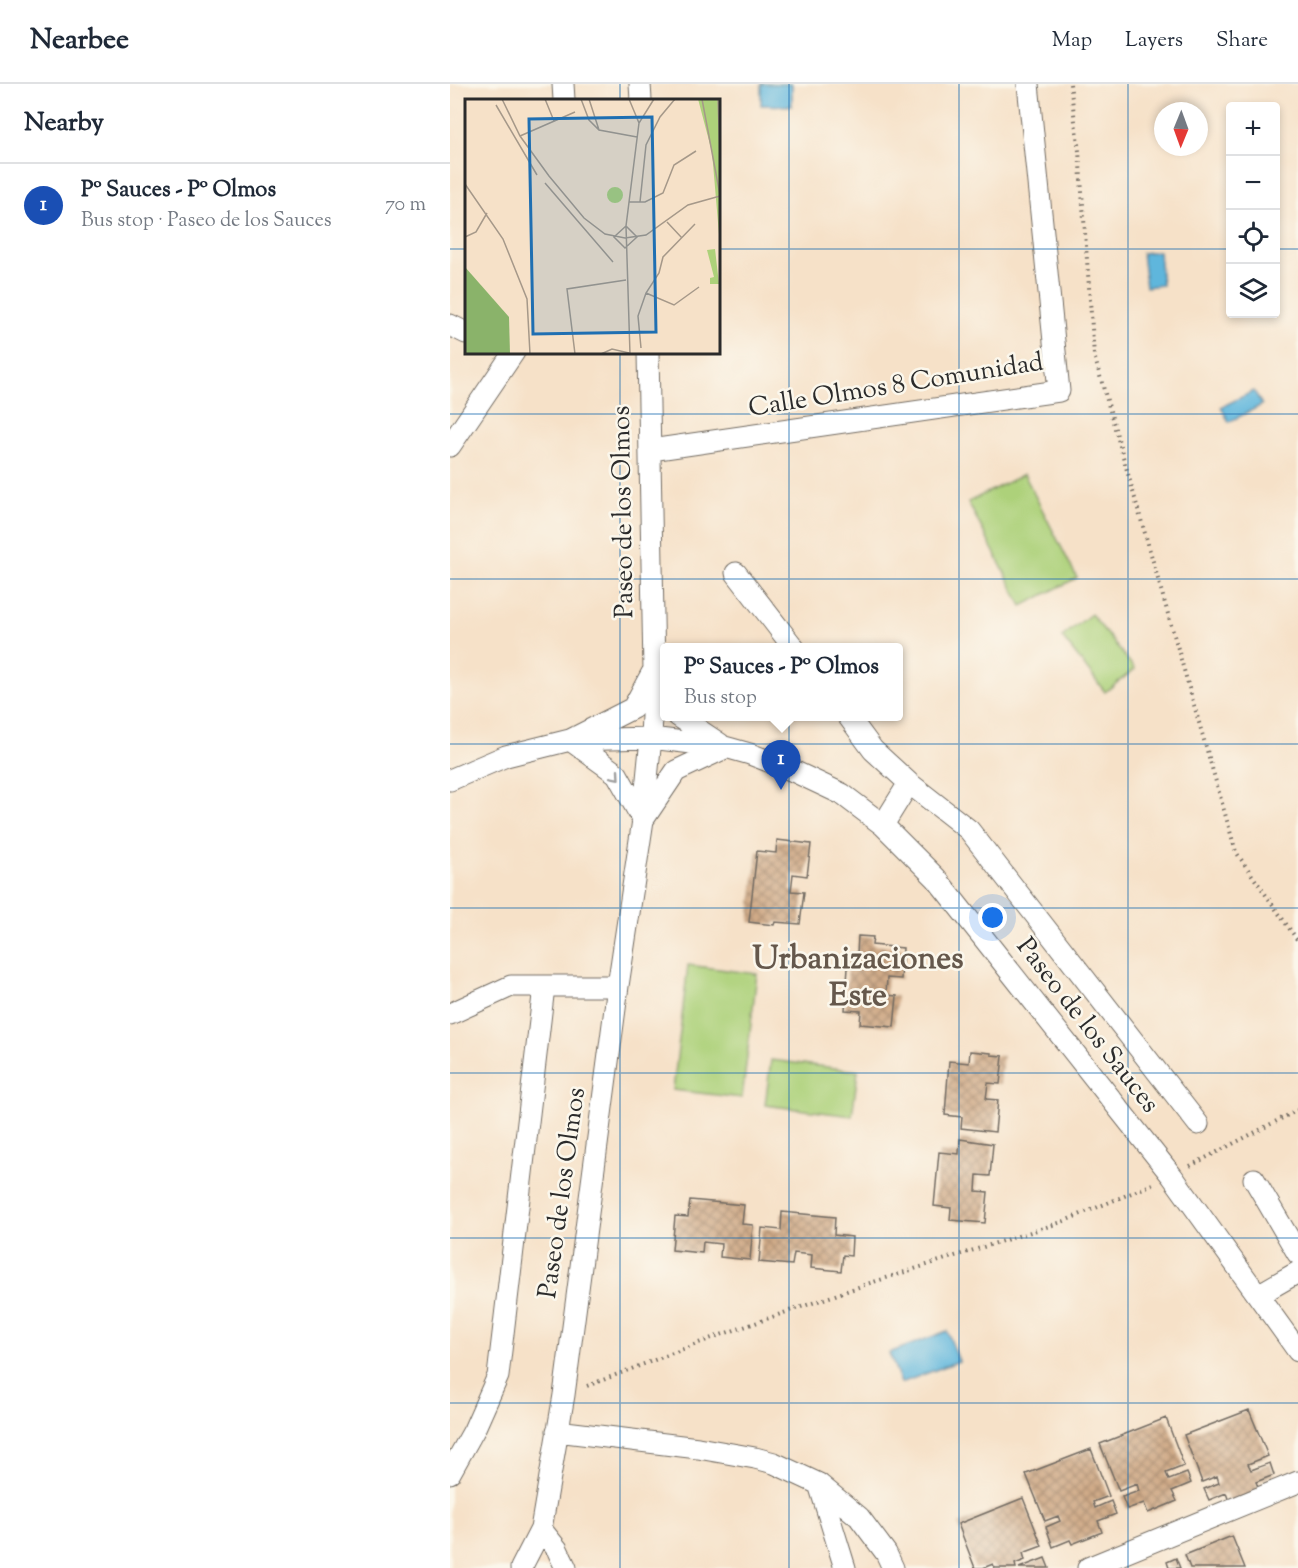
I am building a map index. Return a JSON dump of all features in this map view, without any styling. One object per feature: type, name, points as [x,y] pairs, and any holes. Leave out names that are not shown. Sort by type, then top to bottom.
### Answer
[{"type":"street","points":[[562,84],[564,99]]},
{"type":"street","points":[[640,84],[641,99]]},
{"type":"street","name":"Calle Olmos 8 Comunidad","points":[[651,450],[1059,390],[1028,84]]},
{"type":"street","points":[[450,325],[465,332]]},
{"type":"street","points":[[450,446],[511,354]]},
{"type":"street","name":"Paseo de los Olmos","points":[[521,1568],[540,1529],[564,1395],[618,986],[643,820],[651,738],[654,670],[648,354]]},
{"type":"street","points":[[736,573],[790,643]]},
{"type":"street","name":"Paseo de los Olmos","points":[[654,670],[660,682]]},
{"type":"street","name":"Paseo de los Olmos","points":[[570,740],[633,708],[654,670]]},
{"type":"street","points":[[684,721],[725,747]]},
{"type":"street","points":[[851,721],[873,750],[909,783],[969,831],[1198,1124]]},
{"type":"street","name":"Paseo de los Sauces","points":[[450,780],[506,756],[570,740],[651,738],[725,747],[750,754],[842,794],[883,825],[936,878],[1172,1176],[1298,1351]]},
{"type":"street","points":[[570,740],[617,774],[643,820]]},
{"type":"street","name":"Paseo de los Olmos","points":[[643,820],[675,771],[725,747]]},
{"type":"street","points":[[883,825],[909,783]]},
{"type":"street","points":[[450,1014],[512,986],[618,986]]},
{"type":"street","points":[[450,1473],[474,1430],[498,1376],[544,987]]},
{"type":"street","points":[[1254,1179],[1298,1254]]},
{"type":"street","points":[[1258,1295],[1298,1272]]},
{"type":"street","points":[[557,1431],[698,1448],[774,1463],[819,1484],[859,1517],[886,1553],[893,1568]]},
{"type":"street","points":[[1088,1568],[1128,1561],[1298,1482]]},
{"type":"street","points":[[819,1484],[845,1568]]},
{"type":"street","points":[[540,1529],[557,1549],[566,1568]]},
{"type":"path","points":[[1070,84],[1079,151],[1094,355],[1236,852],[1298,941]]},
{"type":"path","points":[[564,1395],[712,1338],[864,1285],[1062,1222],[1172,1176],[1298,1110]]},
{"type":"green space","points":[[1024,474],[1077,578],[1022,606],[968,502]]},
{"type":"green space","points":[[1091,614],[1135,669],[1105,692],[1062,637]]},
{"type":"green space","points":[[688,965],[757,974],[742,1098],[673,1090]]},
{"type":"green space","points":[[771,1060],[858,1071],[852,1116],[765,1105]]},
{"type":"water","points":[[761,84],[792,84],[792,106],[761,105]]},
{"type":"water","points":[[1159,251],[1162,285],[1146,287],[1142,253]]},
{"type":"water","points":[[1254,391],[1262,405],[1229,422],[1221,407]]},
{"type":"water","points":[[947,1331],[959,1361],[901,1383],[889,1353]]},
{"type":"building","points":[[777,840],[811,844],[807,876],[793,874],[791,891],[804,892],[800,924],[775,922],[774,925],[749,922],[757,851],[776,853]]},
{"type":"building","points":[[858,936],[873,937],[872,945],[903,948],[901,979],[887,978],[886,995],[897,996],[894,1027],[860,1024],[861,1011],[845,1010],[849,954],[857,955]]},
{"type":"building","points":[[970,1051],[1003,1056],[1000,1084],[988,1083],[986,1099],[998,1100],[995,1132],[961,1128],[962,1117],[945,1115],[949,1061],[969,1063]]},
{"type":"building","points":[[960,1139],[993,1144],[990,1176],[977,1175],[976,1191],[988,1192],[985,1223],[950,1220],[951,1208],[934,1206],[939,1152],[959,1154]]},
{"type":"building","points":[[690,1200],[744,1205],[742,1224],[753,1225],[750,1260],[720,1257],[721,1244],[703,1242],[702,1253],[672,1250],[675,1216],[688,1217]]},
{"type":"building","points":[[782,1212],[835,1217],[834,1235],[852,1237],[851,1256],[843,1255],[841,1271],[811,1268],[812,1255],[794,1253],[792,1265],[759,1262],[762,1228],[781,1230]]},
{"type":"building","points":[[1249,1410],[1268,1456],[1248,1464],[1251,1470],[1270,1463],[1274,1475],[1256,1482],[1260,1492],[1230,1504],[1226,1493],[1209,1500],[1204,1489],[1219,1483],[1217,1476],[1202,1482],[1184,1435]]},
{"type":"building","points":[[1166,1418],[1184,1466],[1166,1473],[1169,1480],[1187,1473],[1191,1483],[1172,1491],[1177,1501],[1148,1513],[1144,1503],[1127,1509],[1122,1497],[1139,1491],[1137,1484],[1119,1491],[1100,1444]]},
{"type":"building","points":[[1091,1449],[1109,1496],[1093,1502],[1095,1508],[1111,1501],[1116,1514],[1098,1521],[1102,1532],[1072,1544],[1070,1540],[1053,1547],[1046,1527],[1060,1521],[1058,1516],[1045,1521],[1026,1474]]},
{"type":"building","points":[[1023,1498],[1042,1546],[1023,1553],[1025,1560],[1015,1564],[1016,1568],[995,1568],[993,1564],[975,1568],[958,1524]]},
{"type":"building","points":[[1232,1536],[1245,1568],[1190,1568],[1185,1555]]},
{"type":"building","points":[[1045,1558],[1049,1568],[1019,1568]]},
{"type":"building","points":[[1176,1558],[1180,1568],[1169,1568],[1167,1562]]},
{"type":"place","name":"Pº Sauces - Pº Olmos","points":[[781,790]]},
{"type":"district","name":"Urbanizaciones Este","points":[[858,978]]}]
